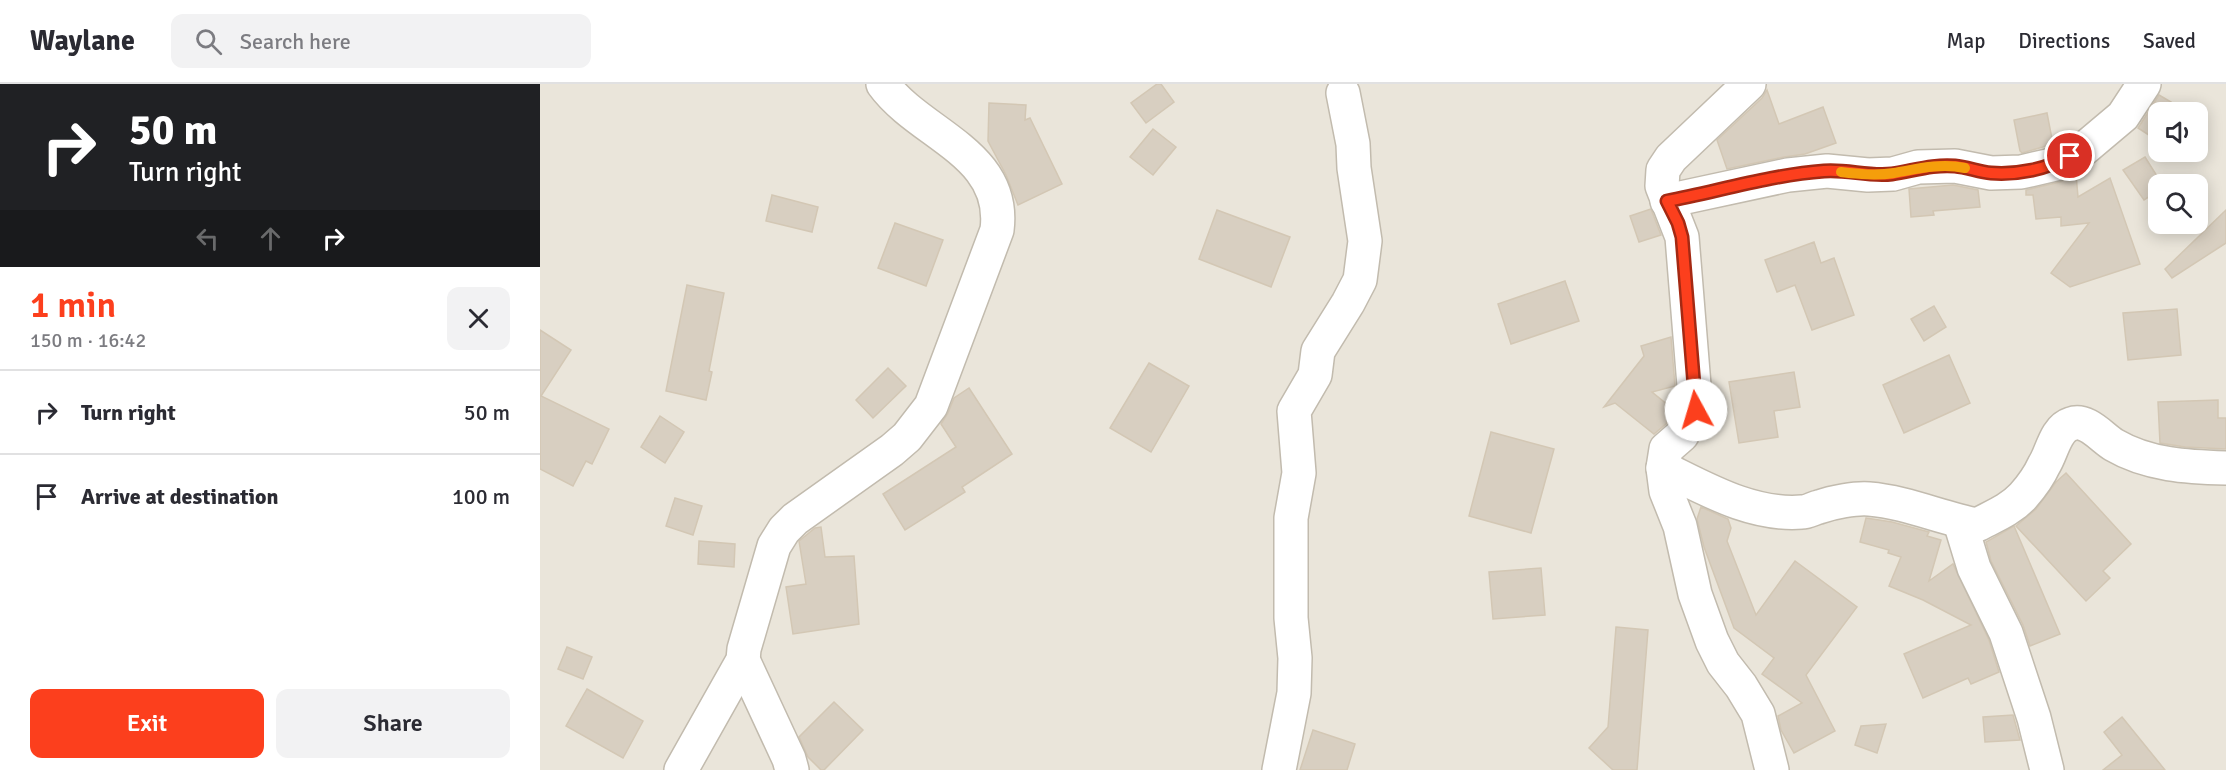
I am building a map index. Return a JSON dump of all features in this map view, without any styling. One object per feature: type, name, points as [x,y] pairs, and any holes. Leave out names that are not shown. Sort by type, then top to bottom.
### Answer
[{"type":"street","points":[[681,770],[743,660],[744,648],[774,546],[784,530],[795,519],[899,443],[918,424],[931,406],[997,230],[998,202],[992,186],[982,171],[968,155],[893,98],[883,84]]},
{"type":"street","points":[[1749,84],[1671,158],[1663,170],[1662,186],[1682,237],[1696,410],[1682,435],[1666,449],[1663,468],[1666,491],[1680,526],[1695,594],[1712,641],[1723,663],[1741,686],[1758,714],[1772,770]]},
{"type":"street","points":[[1667,201],[1788,175],[1827,171],[1876,175],[1893,174],[1918,167],[1954,166],[1991,173],[2022,172],[2056,164],[2085,148],[2122,116],[2144,84]]},
{"type":"street","points":[[1278,770],[1294,693],[1291,518],[1299,473],[1294,411],[1315,375],[1318,351],[1360,280],[1365,241],[1354,168],[1353,144],[1343,93]]},
{"type":"street","points":[[1663,468],[1712,492],[1751,506],[1779,512],[1805,512],[1821,506],[1868,498],[1977,525],[2009,509],[2025,494],[2044,465],[2060,432],[2069,424],[2079,422],[2090,427],[2114,445],[2137,456],[2178,465],[2226,468]]},
{"type":"street","points":[[1960,522],[1974,568],[2006,633],[2034,718],[2047,770]]},
{"type":"street","points":[[743,660],[792,770]]},
{"type":"shaded area","points":[[540,84],[2226,84],[2226,770],[540,770]]},
{"type":"building","points":[[1157,84],[1161,84],[1174,102],[1146,123],[1131,103]]},
{"type":"building","points":[[1767,90],[1779,124],[1823,107],[1836,143],[1805,154],[1727,169],[1717,140],[1762,98]]},
{"type":"building","points":[[2159,95],[2171,102],[2155,102]]},
{"type":"building","points":[[989,103],[1026,105],[1025,120],[1030,118],[1062,184],[1018,205],[1006,175],[988,141]]},
{"type":"building","points":[[2148,112],[2148,134],[2138,128]]},
{"type":"building","points":[[2047,113],[2053,144],[2022,153],[2014,120]]},
{"type":"building","points":[[1153,129],[1176,147],[1153,175],[1130,157]]},
{"type":"building","points":[[2145,157],[2156,174],[2148,174],[2148,197],[2144,200],[2123,170]]},
{"type":"building","points":[[2076,174],[2078,197],[2110,178],[2140,264],[2070,287],[2051,273],[2089,223],[2061,226],[2061,217],[2036,219],[2033,195],[2026,195],[2026,190],[2060,182]]},
{"type":"building","points":[[1953,185],[1978,190],[1980,207],[1933,211],[1934,215],[1911,217],[1909,189]]},
{"type":"building","points":[[772,195],[818,207],[812,232],[766,221]]},
{"type":"building","points":[[1651,209],[1661,235],[1639,242],[1630,216]]},
{"type":"building","points":[[1217,210],[1290,237],[1271,287],[1199,259]]},
{"type":"building","points":[[2226,210],[2226,243],[2172,278],[2165,269],[2201,234],[2208,234],[2208,227]]},
{"type":"building","points":[[895,223],[943,240],[926,286],[878,268]]},
{"type":"building","points":[[1814,242],[1821,263],[1834,258],[1854,315],[1812,330],[1795,285],[1777,292],[1765,260]]},
{"type":"building","points":[[1565,281],[1579,321],[1511,344],[1498,304]]},
{"type":"building","points":[[687,285],[724,293],[709,371],[712,372],[706,400],[666,391]]},
{"type":"building","points":[[1934,306],[1946,327],[1924,341],[1911,319]]},
{"type":"building","points":[[2177,309],[2181,355],[2128,360],[2123,313]]},
{"type":"building","points":[[540,330],[571,350],[541,396],[609,429],[592,464],[586,461],[573,486],[540,469]]},
{"type":"building","points":[[1671,337],[1675,386],[1652,392],[1674,410],[1667,423],[1654,434],[1615,403],[1604,407],[1644,356],[1641,346]]},
{"type":"building","points":[[1949,355],[1970,403],[1904,433],[1883,385]]},
{"type":"building","points":[[1149,363],[1189,386],[1151,452],[1110,428]]},
{"type":"building","points":[[888,368],[906,386],[873,418],[856,400]]},
{"type":"building","points":[[1794,372],[1800,407],[1774,411],[1778,437],[1739,443],[1729,382]]},
{"type":"building","points":[[969,388],[1012,454],[962,487],[965,492],[905,530],[883,494],[956,447],[941,424],[954,398]]},
{"type":"building","points":[[2218,400],[2218,418],[2226,418],[2226,449],[2160,443],[2158,402]]},
{"type":"building","points":[[660,416],[684,432],[665,463],[641,447]]},
{"type":"building","points":[[1491,432],[1554,449],[1531,533],[1469,516]]},
{"type":"building","points":[[2066,473],[2131,544],[2103,571],[2110,578],[2086,601],[2016,526],[2036,509],[2056,482]]},
{"type":"building","points":[[675,498],[702,506],[693,535],[666,526]]},
{"type":"building","points":[[1701,507],[1728,519],[1731,528],[1727,541],[1756,615],[1795,561],[1857,607],[1806,675],[1835,731],[1794,753],[1781,730],[1778,716],[1802,703],[1762,674],[1774,658],[1734,628],[1704,547],[1697,519]]},
{"type":"building","points":[[1866,518],[1929,532],[1927,536],[1941,540],[1929,581],[1953,564],[1989,640],[1999,672],[1971,684],[1968,678],[1923,698],[1904,654],[1971,625],[1923,600],[1889,586],[1901,557],[1888,553],[1889,550],[1860,542]]},
{"type":"building","points":[[2014,526],[2060,634],[2030,646],[2023,625],[1991,561],[1986,542]]},
{"type":"building","points":[[821,527],[825,557],[854,556],[859,624],[793,634],[786,587],[806,584],[799,541],[815,528]]},
{"type":"building","points":[[699,541],[735,544],[734,567],[698,564]]},
{"type":"building","points":[[1541,568],[1545,615],[1493,619],[1489,572]]},
{"type":"building","points":[[1616,627],[1648,630],[1637,770],[1613,770],[1589,748],[1608,727]]},
{"type":"building","points":[[567,647],[592,657],[583,679],[558,669]]},
{"type":"building","points":[[587,689],[643,721],[623,758],[566,726]]},
{"type":"building","points":[[834,702],[863,730],[824,770],[821,770],[808,757],[799,737]]},
{"type":"building","points":[[2013,715],[2020,740],[1985,742],[1983,717]]},
{"type":"building","points":[[2122,717],[2165,770],[2103,770],[2122,755],[2104,732]]},
{"type":"building","points":[[1886,724],[1877,753],[1855,745],[1861,726]]},
{"type":"building","points":[[1313,730],[1355,744],[1347,770],[1300,770]]},
{"type":"slow traffic","points":[[1841,172],[1868,175],[1893,174],[1918,167],[1965,168]]},
{"type":"route","points":[[1696,410],[1682,237],[1667,201],[1788,175],[1827,171],[1868,175],[1893,174],[1918,167],[1954,166],[1991,173],[2022,172],[2056,164],[2070,156]]}]
